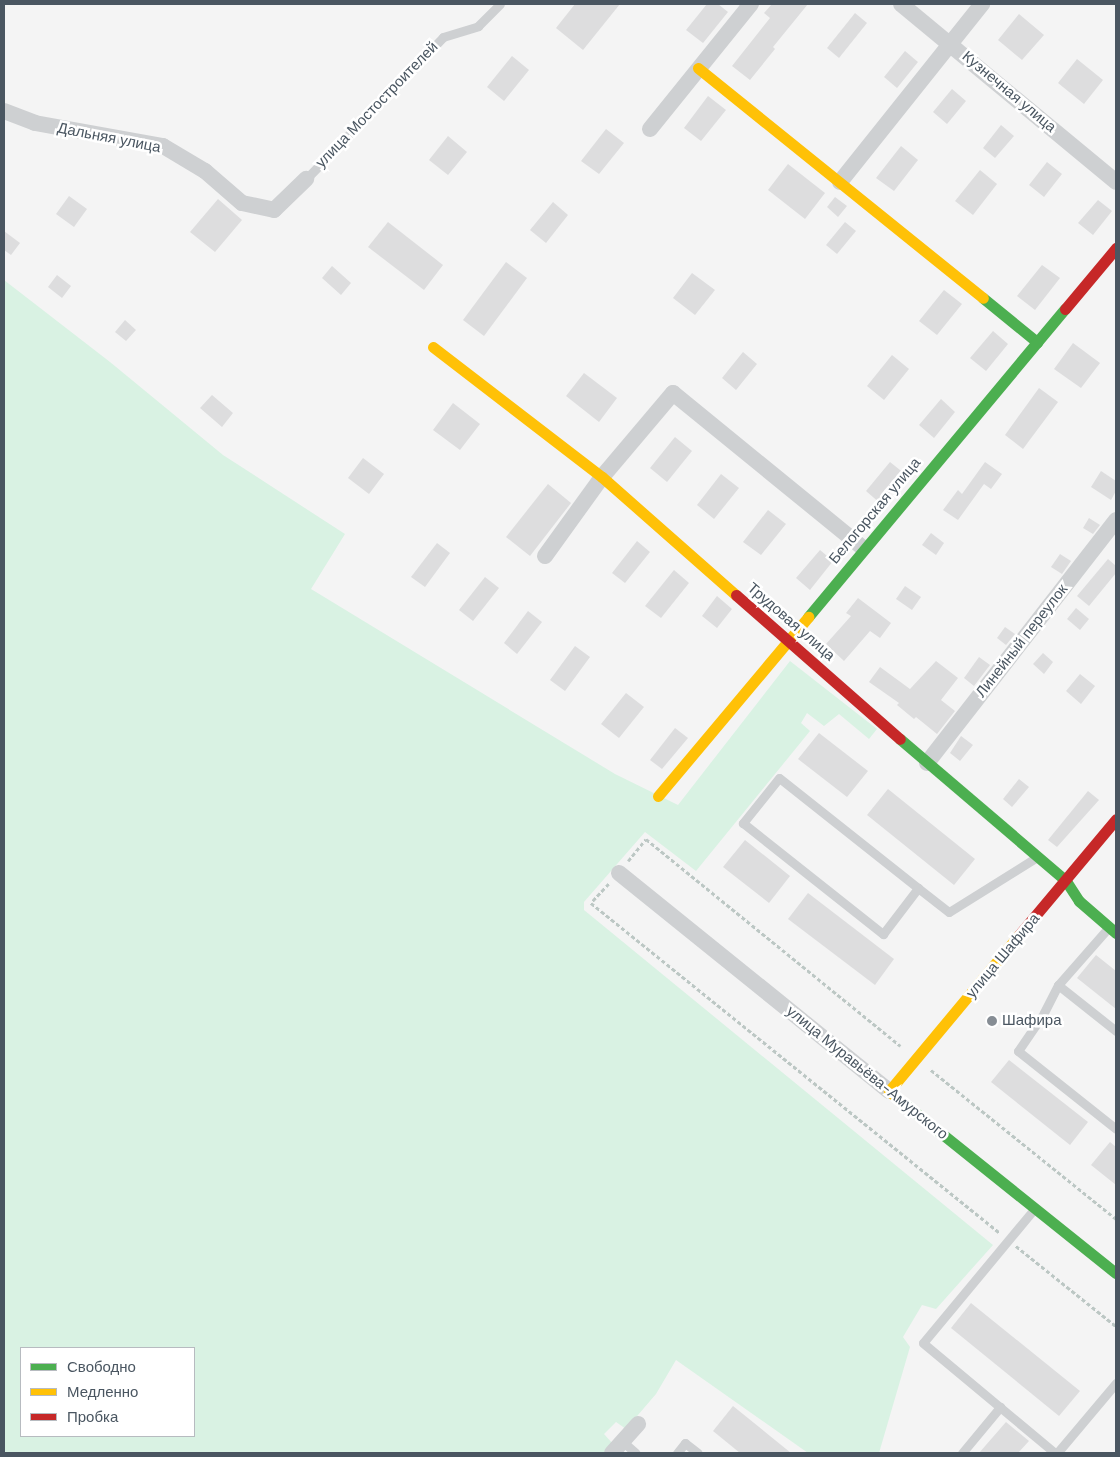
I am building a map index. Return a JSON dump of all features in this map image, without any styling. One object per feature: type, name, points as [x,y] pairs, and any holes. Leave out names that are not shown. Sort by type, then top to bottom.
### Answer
[{"type":"street","points":[[650,128],[751,4]]},
{"type":"street","name":"Кузнечная улица","points":[[901,4],[1116,182]]},
{"type":"street","points":[[840,182],[982,4]]},
{"type":"street","points":[[698,68],[1037,342]]},
{"type":"street","name":"Дальняя улица","points":[[4,111],[35,123],[163,146],[205,171],[242,203],[274,210],[306,179]]},
{"type":"street","name":"Белогорская улица","points":[[658,796],[787,638],[1116,248]]},
{"type":"street","name":"Трудовая улица","points":[[434,346],[602,477],[927,763],[1066,881],[1080,901],[1113,930]]},
{"type":"street","points":[[546,556],[602,477],[672,393],[863,548]]},
{"type":"street","name":"Линейный переулок","points":[[927,763],[1116,520]]},
{"type":"street","name":"улица Шафира","points":[[889,1091],[1116,819]]},
{"type":"street","name":"улица Муравьёва-Амурского","points":[[619,872],[1116,1273]]},
{"type":"street","points":[[617,1447],[638,1424]]},
{"type":"lane","name":"улица Мостостроителей","points":[[306,179],[443,37],[478,26],[500,4]]},
{"type":"lane","points":[[918,888],[883,934],[743,823],[779,778],[949,912],[1037,857]]},
{"type":"lane","points":[[1113,930],[1058,985],[1044,1014],[1018,1051],[1116,1130]]},
{"type":"lane","points":[[1058,985],[1116,1030]]},
{"type":"lane","points":[[1036,1208],[923,1343],[1056,1453],[1116,1383]]},
{"type":"lane","points":[[962,1453],[1000,1407]]},
{"type":"lane","points":[[677,1453],[685,1443],[698,1453]]},
{"type":"lane","points":[[617,1447],[636,1453]]},
{"type":"green space","points":[[4,280],[110,362],[223,455],[345,534],[311,589],[615,774],[678,805],[790,661],[877,729],[869,739],[839,714],[824,726],[807,713],[801,723],[810,731],[696,871],[645,832],[584,902],[584,910],[993,1245],[936,1309],[922,1305],[903,1337],[910,1347],[879,1453],[808,1453],[676,1360],[656,1394],[626,1429],[616,1422],[604,1434],[613,1444],[604,1453],[4,1453]]},
{"type":"building","points":[[575,4],[620,4],[583,50],[556,28]]},
{"type":"building","points":[[707,4],[718,4],[728,12],[703,43],[686,30]]},
{"type":"building","points":[[772,4],[808,4],[773,47],[775,49],[750,80],[732,66],[770,18],[764,13]]},
{"type":"building","points":[[855,13],[867,23],[839,58],[827,48]]},
{"type":"building","points":[[1019,14],[1044,35],[1022,60],[998,40]]},
{"type":"building","points":[[905,51],[918,62],[897,88],[884,77]]},
{"type":"building","points":[[512,56],[529,70],[504,101],[487,87]]},
{"type":"building","points":[[1077,59],[1103,80],[1084,104],[1058,83]]},
{"type":"building","points":[[952,89],[966,101],[947,124],[933,112]]},
{"type":"building","points":[[708,96],[726,110],[701,141],[684,128]]},
{"type":"building","points":[[1001,125],[1014,136],[995,158],[983,148]]},
{"type":"building","points":[[606,129],[624,143],[599,174],[581,161]]},
{"type":"building","points":[[448,136],[467,152],[448,175],[429,160]]},
{"type":"building","points":[[901,146],[918,160],[894,191],[876,178]]},
{"type":"building","points":[[1047,162],[1062,174],[1044,197],[1029,185]]},
{"type":"building","points":[[788,164],[825,193],[805,219],[768,190]]},
{"type":"building","points":[[980,170],[997,184],[973,215],[955,201]]},
{"type":"building","points":[[69,196],[87,209],[74,227],[56,214]]},
{"type":"building","points":[[835,197],[847,206],[838,217],[827,207]]},
{"type":"building","points":[[218,199],[242,220],[215,252],[190,232]]},
{"type":"building","points":[[1098,200],[1112,211],[1093,235],[1078,223]]},
{"type":"building","points":[[553,202],[568,215],[546,243],[530,230]]},
{"type":"building","points":[[388,222],[443,265],[424,290],[368,247]]},
{"type":"building","points":[[845,222],[856,231],[837,254],[826,245]]},
{"type":"building","points":[[4,231],[20,243],[11,255],[4,250]]},
{"type":"building","points":[[506,262],[527,278],[484,336],[463,320]]},
{"type":"building","points":[[1042,265],[1060,278],[1035,310],[1017,296]]},
{"type":"building","points":[[332,266],[351,283],[341,295],[322,278]]},
{"type":"building","points":[[692,273],[715,290],[695,315],[673,298]]},
{"type":"building","points":[[57,275],[71,286],[62,298],[48,287]]},
{"type":"building","points":[[944,290],[962,304],[937,335],[919,321]]},
{"type":"building","points":[[125,320],[136,330],[126,341],[115,332]]},
{"type":"building","points":[[993,331],[1008,344],[986,371],[970,358]]},
{"type":"building","points":[[1073,343],[1100,363],[1081,388],[1054,369]]},
{"type":"building","points":[[743,352],[757,364],[736,390],[722,378]]},
{"type":"building","points":[[892,355],[909,369],[884,400],[867,386]]},
{"type":"building","points":[[584,373],[617,398],[599,422],[566,396]]},
{"type":"building","points":[[1039,388],[1058,402],[1023,449],[1005,435]]},
{"type":"building","points":[[212,395],[233,413],[222,427],[200,408]]},
{"type":"building","points":[[941,399],[955,412],[934,438],[919,425]]},
{"type":"building","points":[[453,403],[480,424],[460,450],[433,430]]},
{"type":"building","points":[[675,437],[692,451],[667,482],[650,468]]},
{"type":"building","points":[[363,458],[384,474],[369,494],[348,478]]},
{"type":"building","points":[[890,462],[905,474],[881,504],[866,491]]},
{"type":"building","points":[[985,462],[1002,474],[991,489],[984,484],[958,520],[943,510],[958,490],[962,494]]},
{"type":"building","points":[[1101,471],[1116,481],[1116,491],[1111,500],[1091,487]]},
{"type":"building","points":[[721,474],[739,488],[714,519],[697,505]]},
{"type":"building","points":[[548,484],[571,503],[530,556],[506,537]]},
{"type":"building","points":[[768,510],[786,524],[761,555],[743,542]]},
{"type":"building","points":[[1089,518],[1100,525],[1093,534],[1083,528]]},
{"type":"building","points":[[931,533],[944,543],[936,555],[922,545]]},
{"type":"building","points":[[637,541],[650,552],[625,583],[612,573]]},
{"type":"building","points":[[437,543],[450,553],[425,587],[411,577]]},
{"type":"building","points":[[820,550],[833,561],[810,590],[796,578]]},
{"type":"building","points":[[1060,554],[1071,561],[1062,574],[1051,567]]},
{"type":"building","points":[[1108,559],[1116,566],[1116,573],[1089,606],[1077,596]]},
{"type":"building","points":[[674,570],[689,583],[661,618],[645,606]]},
{"type":"building","points":[[485,577],[499,588],[473,621],[459,610]]},
{"type":"building","points":[[905,586],[921,597],[912,610],[896,599]]},
{"type":"building","points":[[717,596],[732,609],[717,628],[702,616]]},
{"type":"building","points":[[858,598],[891,623],[880,638],[870,631],[844,661],[826,644],[851,616],[846,613]]},
{"type":"building","points":[[1076,608],[1089,619],[1080,630],[1067,619]]},
{"type":"building","points":[[528,611],[542,622],[517,654],[504,643]]},
{"type":"building","points":[[1005,627],[1015,634],[1006,645],[997,638]]},
{"type":"building","points":[[575,646],[590,657],[565,691],[550,680]]},
{"type":"building","points":[[1043,653],[1053,662],[1044,674],[1033,664]]},
{"type":"building","points":[[979,657],[990,665],[974,686],[964,678]]},
{"type":"building","points":[[936,661],[958,678],[941,700],[955,711],[937,734],[916,717],[914,719],[897,705],[899,703],[869,682],[880,667],[910,689]]},
{"type":"building","points":[[1080,674],[1095,686],[1081,704],[1066,691]]},
{"type":"building","points":[[626,693],[644,707],[619,738],[601,724]]},
{"type":"building","points":[[675,728],[688,738],[662,769],[650,760]]},
{"type":"building","points":[[819,733],[868,771],[847,797],[798,759]]},
{"type":"building","points":[[961,736],[973,745],[960,761],[950,753]]},
{"type":"building","points":[[1019,779],[1029,787],[1012,807],[1003,799]]},
{"type":"building","points":[[888,789],[975,859],[954,885],[867,815]]},
{"type":"building","points":[[1088,791],[1099,800],[1057,847],[1048,840]]},
{"type":"building","points":[[745,840],[790,876],[769,903],[723,867]]},
{"type":"building","points":[[808,893],[894,959],[875,985],[788,919]]},
{"type":"building","points":[[1096,955],[1116,971],[1116,1009],[1077,978]]},
{"type":"building","points":[[1009,1060],[1088,1122],[1070,1145],[991,1082]]},
{"type":"building","points":[[1110,1142],[1116,1147],[1116,1185],[1091,1165]]},
{"type":"building","points":[[971,1303],[1080,1391],[1059,1416],[951,1328]]},
{"type":"building","points":[[733,1406],[791,1453],[740,1453],[713,1431]]},
{"type":"building","points":[[1006,1422],[1029,1441],[1018,1453],[979,1453]]},
{"type":"traffic: fast","points":[[983,298],[1037,342]]},
{"type":"traffic: fast","points":[[808,617],[1065,309]]},
{"type":"traffic: fast","points":[[900,739],[1066,881],[1079,901],[1116,933]]},
{"type":"traffic: fast","points":[[901,1101],[1116,1273]]},
{"type":"traffic: slow","points":[[698,68],[983,298]]},
{"type":"traffic: slow","points":[[433,347],[602,477],[736,595]]},
{"type":"traffic: slow","points":[[658,796],[808,617]]},
{"type":"traffic: slow","points":[[901,1101],[889,1091],[1019,935]]},
{"type":"traffic: jam","points":[[1065,309],[1116,248]]},
{"type":"traffic: jam","points":[[736,595],[900,739]]},
{"type":"traffic: jam","points":[[1019,935],[1116,819]]},
{"type":"place","name":"Шафира","points":[[992,1021]]}]
